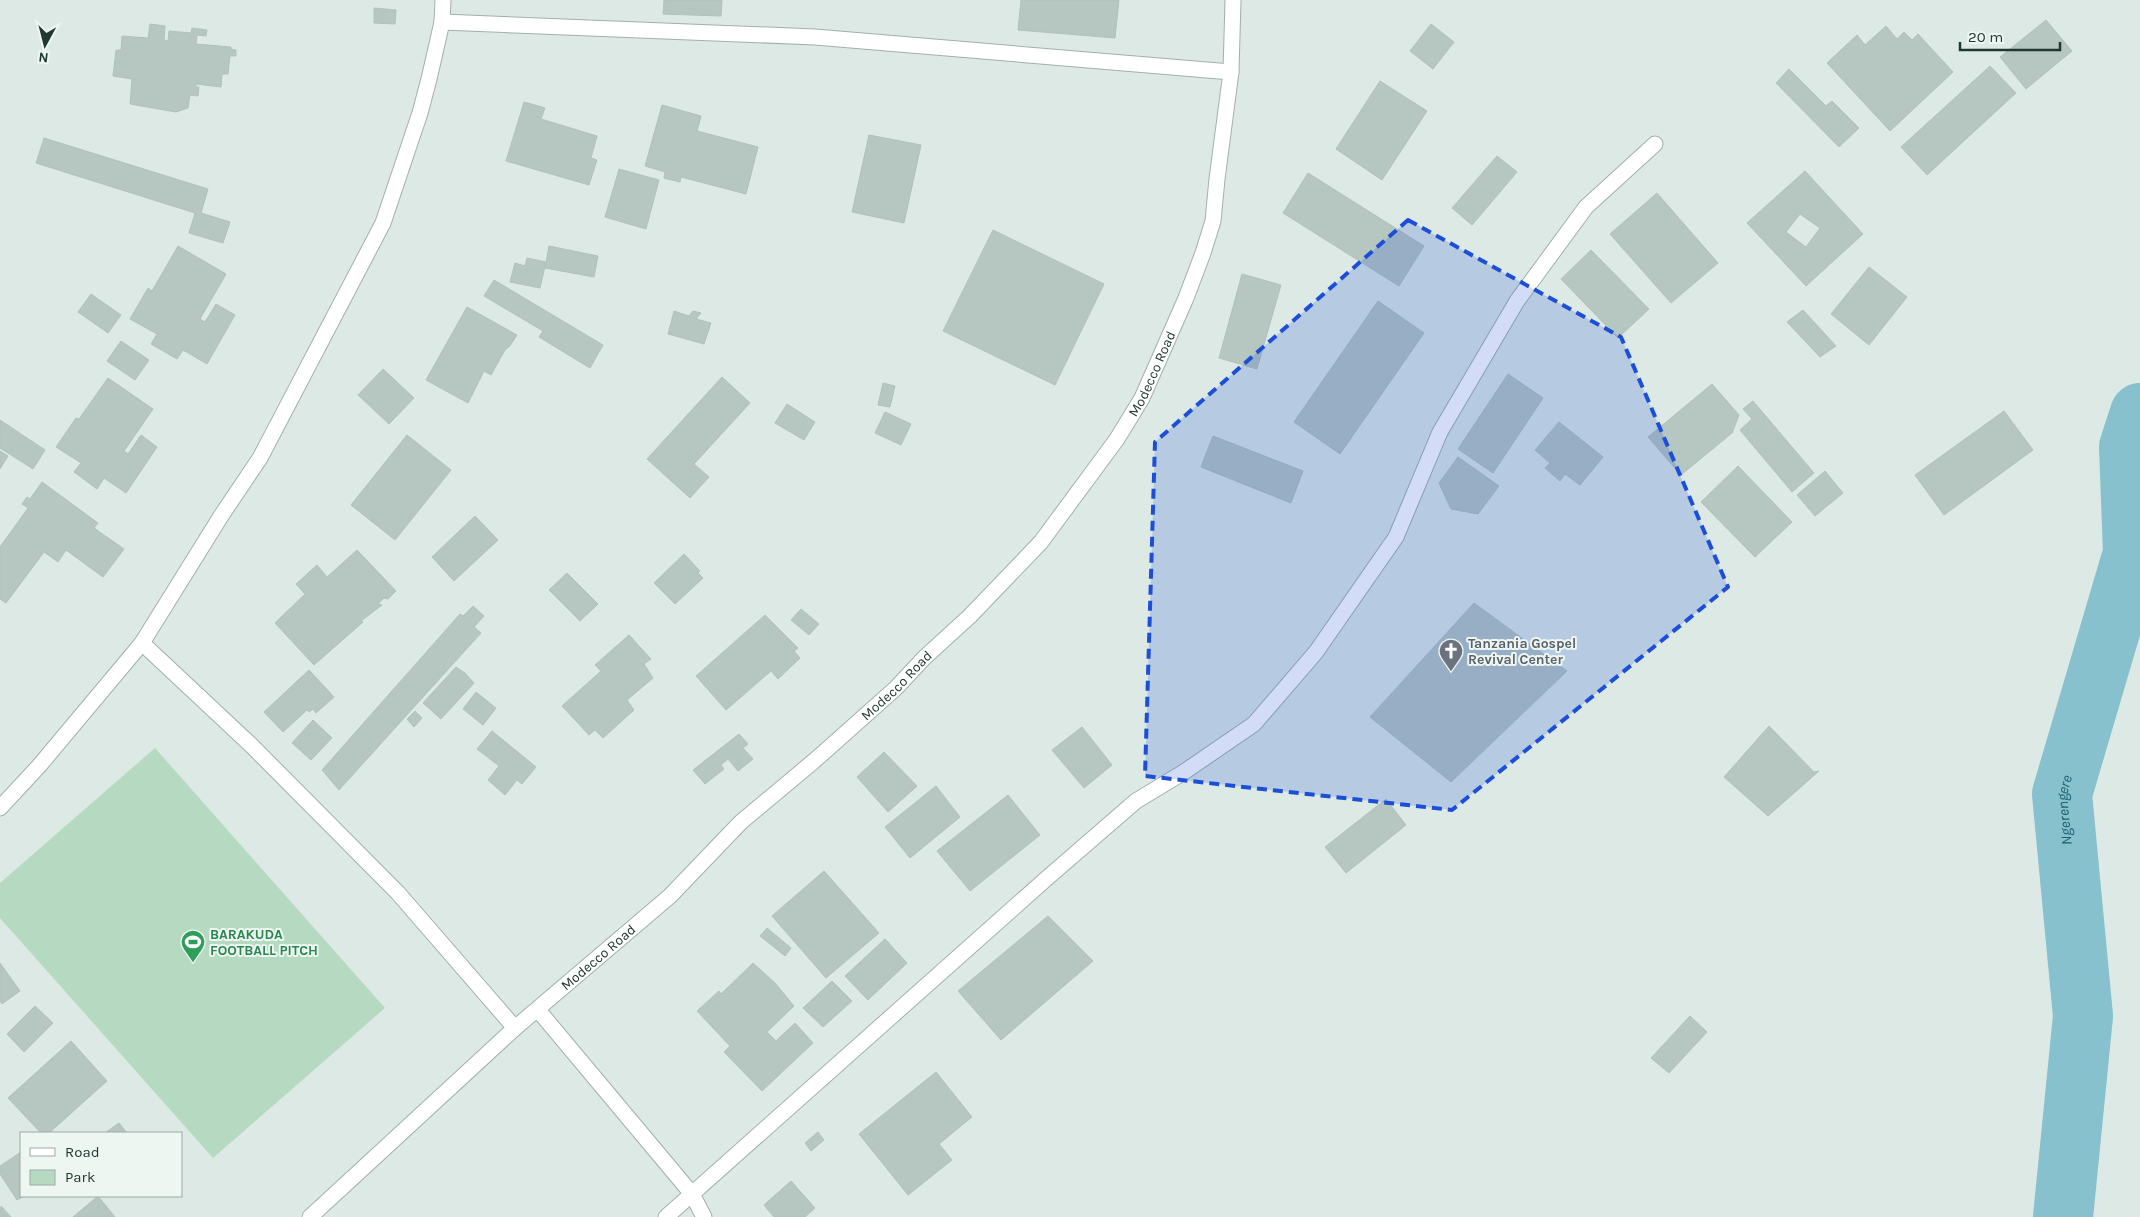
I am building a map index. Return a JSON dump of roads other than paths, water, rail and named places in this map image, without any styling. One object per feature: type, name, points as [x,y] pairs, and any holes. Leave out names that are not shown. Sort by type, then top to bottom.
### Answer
[{"type":"street","points":[[0,808],[39,766],[142,643],[221,516],[260,458],[383,223],[420,113],[442,22],[443,0]]},
{"type":"street","name":"Modecco Road","points":[[310,1217],[515,1028],[670,896],[741,822],[814,762],[896,688],[1010,576],[1041,542],[1117,439],[1142,398],[1186,298],[1203,253],[1213,221],[1216,179],[1231,72],[1233,0]]},
{"type":"street","points":[[442,22],[816,37],[1231,72]]},
{"type":"street","points":[[666,1217],[1136,801],[1184,772],[1254,724],[1316,652],[1396,537],[1440,432],[1517,301],[1586,207],[1654,144]]},
{"type":"street","points":[[142,643],[252,746],[398,893],[515,1028]]},
{"type":"street","points":[[538,1010],[692,1194],[704,1217]]},
{"type":"waterway","name":"Ngerengere","points":[[2063,1217],[2083,1016],[2062,794],[2133,553],[2129,447],[2140,413]]},
{"type":"place","name":"Tanzania Gospel Revival Center","points":[[1451,672]]},
{"type":"place","name":"BARAKUDA FOOTBALL PITCH","points":[[193,963]]}]
